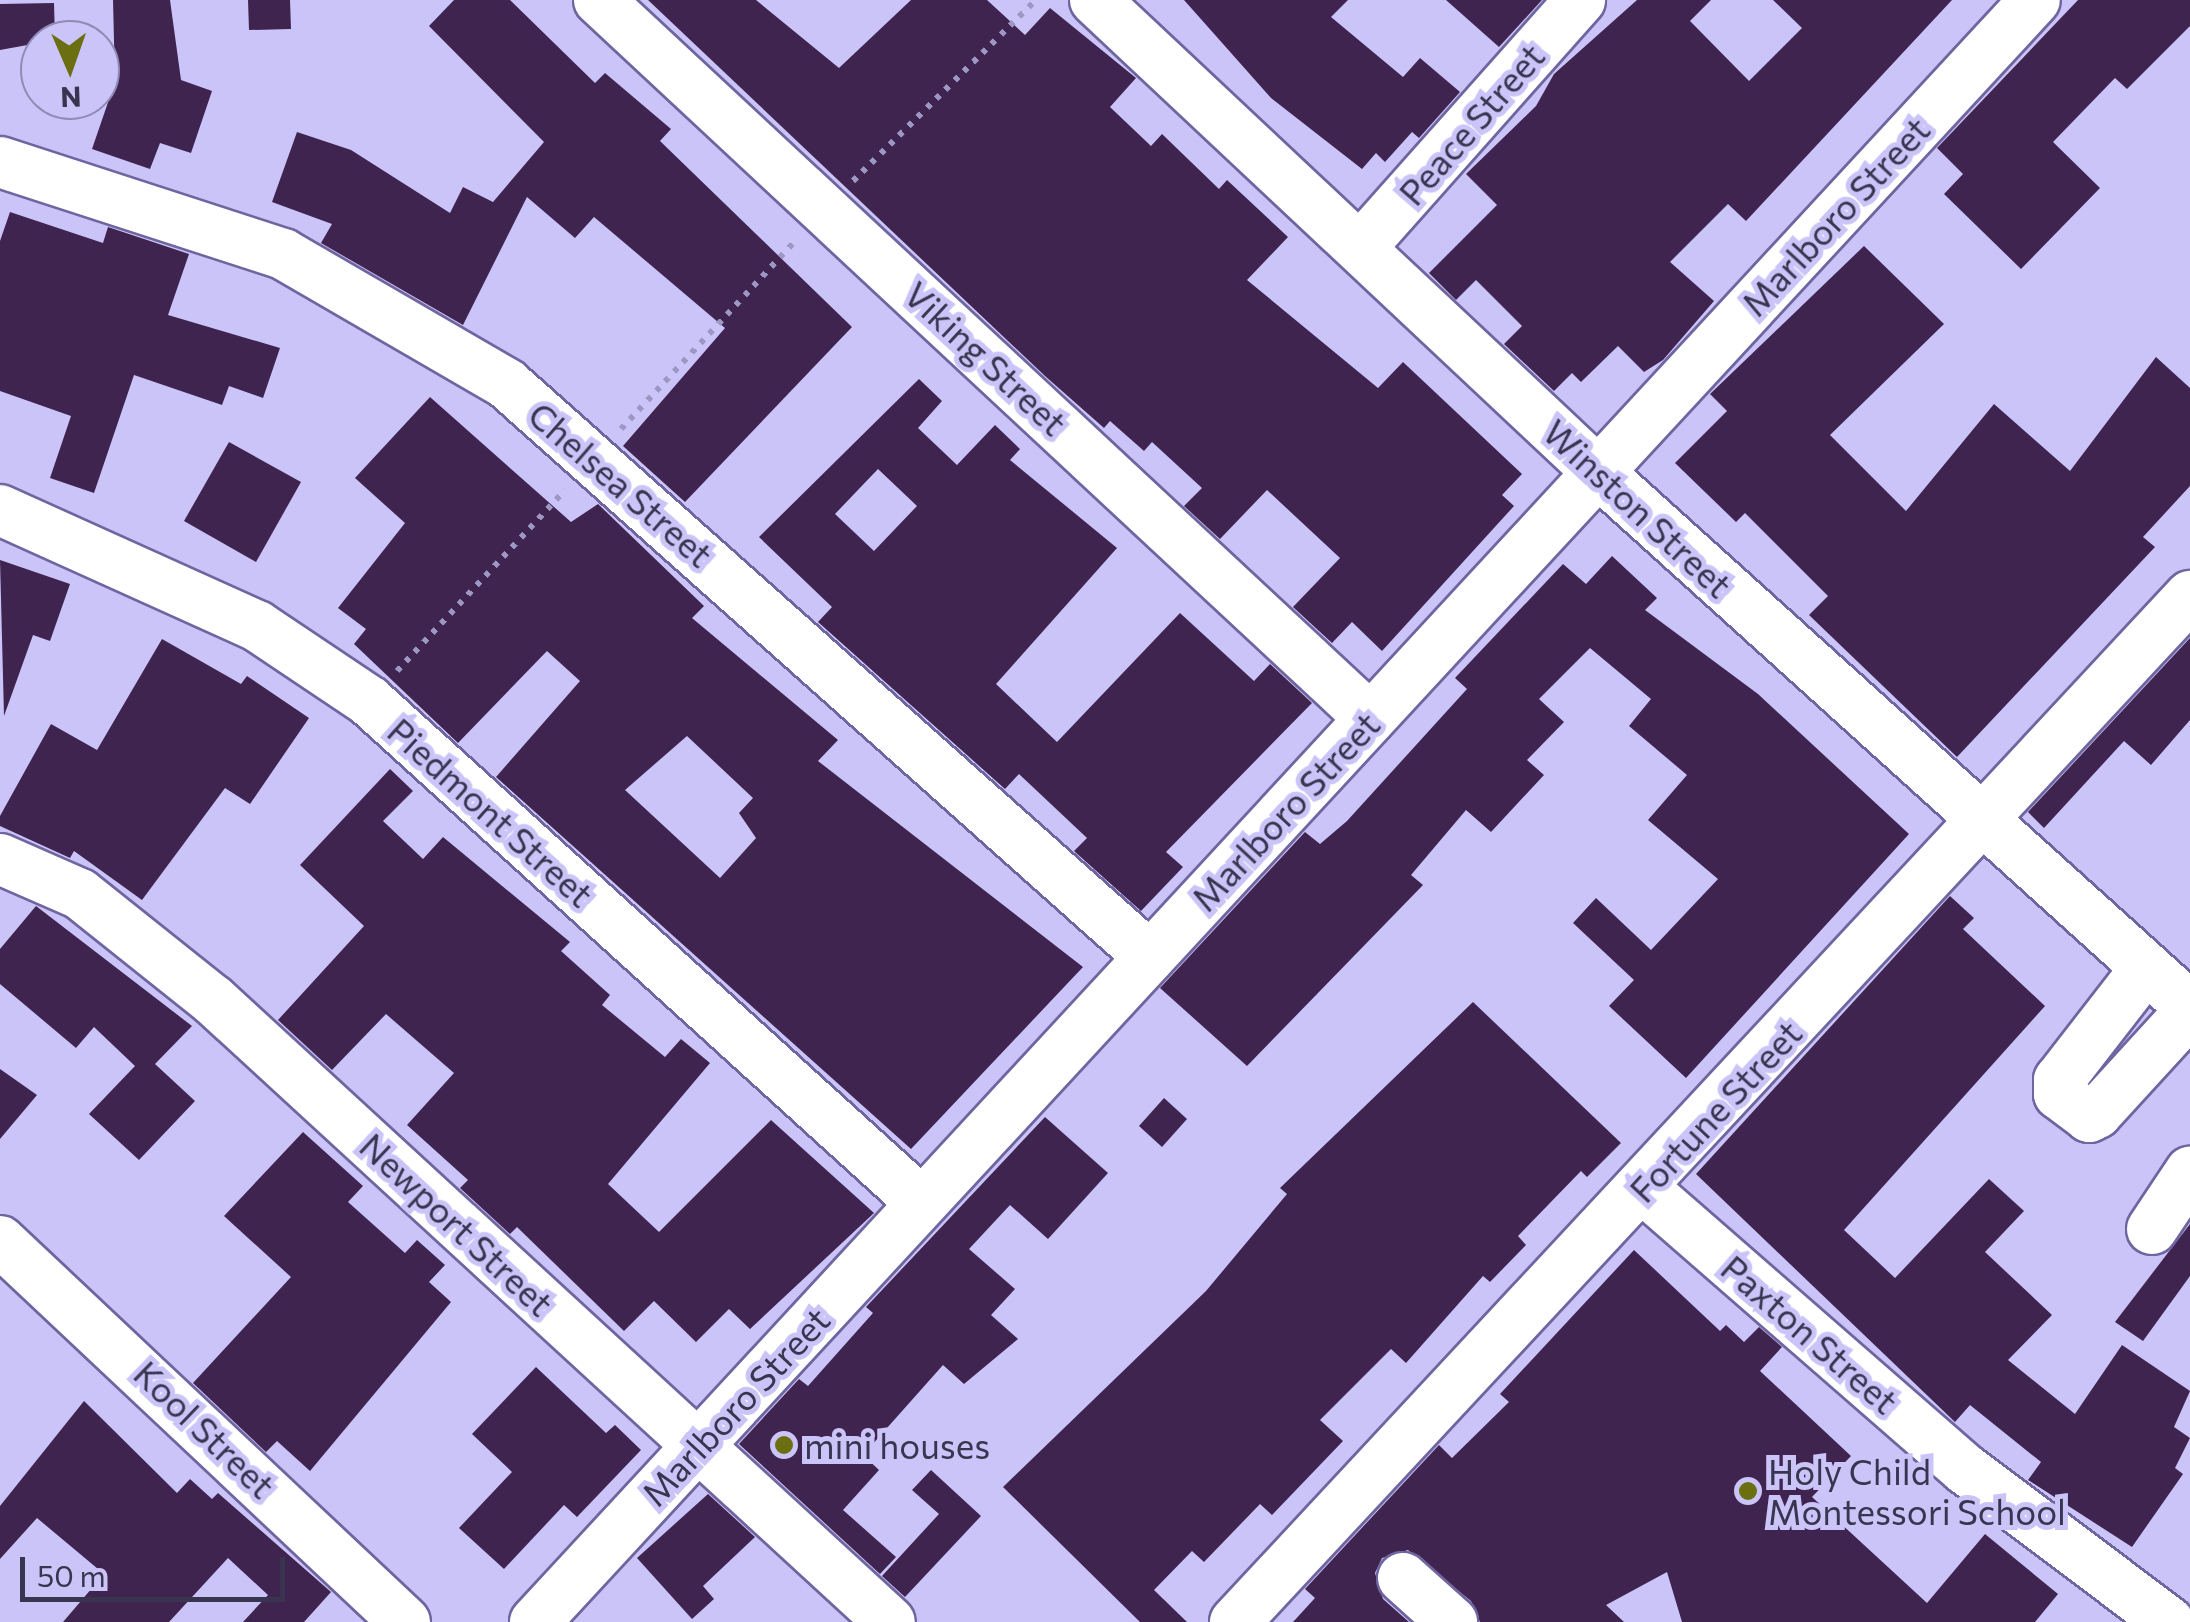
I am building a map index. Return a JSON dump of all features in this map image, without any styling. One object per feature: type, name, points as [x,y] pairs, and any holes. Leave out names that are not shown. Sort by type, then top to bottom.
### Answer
[{"type":"street","name":"Viking Street","points":[[599,0],[1370,718]]},
{"type":"street","name":"Winston Street","points":[[1095,0],[1598,472],[2190,1009]]},
{"type":"street","name":"Peace Street","points":[[1362,247],[1580,0]]},
{"type":"street","name":"Marlboro Street","points":[[535,1622],[2034,0]]},
{"type":"street","name":"Chelsea Street","points":[[0,162],[283,254],[507,384],[1150,956]]},
{"type":"street","name":"Piedmont Street","points":[[0,510],[257,626],[369,702],[922,1204]]},
{"type":"street","name":"Fortune Street","points":[[1235,1622],[1644,1189],[2190,596]]},
{"type":"street","name":"Newport Street","points":[[0,859],[80,894],[213,1000],[890,1622]]},
{"type":"street","points":[[2146,968],[2059,1080],[2059,1094],[2082,1114],[2097,1113],[2190,1009]]},
{"type":"street","points":[[2152,1229],[2190,1172]]},
{"type":"street","name":"Paxton Street","points":[[1644,1189],[1965,1470],[2169,1622]]},
{"type":"street","name":"Kool Street","points":[[0,1242],[405,1622]]},
{"type":"street","points":[[1403,1578],[1452,1622]]},
{"type":"path","points":[[369,702],[826,208],[1036,0]]},
{"type":"building","points":[[113,0],[170,0],[181,80],[212,91],[191,153],[160,143],[150,169],[92,149],[102,120],[120,120],[120,20],[113,20]]},
{"type":"building","points":[[248,0],[290,0],[291,29],[249,30]]},
{"type":"building","points":[[454,0],[510,0],[595,83],[605,73],[671,129],[660,141],[852,327],[685,502],[623,446],[725,328],[594,217],[575,238],[527,197],[463,325],[321,243],[332,224],[272,202],[297,132],[351,150],[450,213],[463,187],[493,202],[544,142],[429,26]]},
{"type":"building","points":[[648,0],[756,0],[839,68],[911,0],[987,0],[1025,35],[1050,8],[1136,78],[1110,107],[1151,146],[1162,134],[1219,189],[1227,180],[1288,237],[1247,280],[1378,388],[1403,362],[1522,474],[1502,495],[1514,506],[1382,651],[1352,622],[1332,643],[1293,607],[1340,558],[1267,490],[1220,539],[1184,506],[1202,488],[1152,442],[1144,451],[1110,421],[1104,428]]},
{"type":"building","points":[[1184,0],[1348,0],[1331,17],[1403,77],[1420,58],[1460,92],[1419,138],[1412,132],[1385,162],[1376,153],[1362,169],[1271,98]]},
{"type":"building","points":[[1446,0],[1542,0],[1499,47]]},
{"type":"building","points":[[1637,0],[1711,0],[1690,21],[1749,81],[1802,28],[1773,0],[1952,0],[1746,221],[1728,204],[1670,262],[1714,301],[1663,360],[1644,372],[1618,346],[1581,382],[1572,373],[1554,391],[1504,344],[1522,326],[1476,280],[1456,300],[1429,273],[1497,205],[1466,174],[1536,106],[1554,74]]},
{"type":"building","points":[[2078,0],[2190,0],[2190,26],[2127,89],[2115,78],[2053,142],[2100,188],[2021,269],[1944,194],[1963,174],[1937,148]]},
{"type":"building","points":[[54,3],[54,20],[20,20],[20,46],[0,50],[0,4]]},
{"type":"building","points":[[10,212],[103,243],[108,227],[189,254],[168,315],[280,348],[263,398],[229,386],[222,405],[134,375],[94,493],[50,478],[71,416],[0,391],[0,241]]},
{"type":"building","points":[[1864,246],[1944,324],[1830,435],[1906,511],[1994,404],[2070,471],[2156,357],[2190,388],[2190,486],[2143,537],[2155,547],[1957,757],[1809,615],[1828,596],[1745,513],[1736,522],[1675,463],[1727,411],[1710,394]]},
{"type":"building","points":[[919,379],[942,401],[918,428],[957,465],[995,425],[1020,449],[1010,460],[1117,548],[996,684],[1057,742],[1180,613],[1254,681],[1270,664],[1312,703],[1166,852],[1183,867],[1141,911],[1074,851],[1087,838],[1019,774],[1005,789],[818,622],[832,607],[759,537]],"holes":[[[878,469],[917,506],[874,551],[835,514]]]},
{"type":"building","points":[[430,397],[571,522],[598,504],[704,606],[692,618],[838,740],[818,761],[1083,967],[911,1149],[496,777],[580,681],[547,651],[458,743],[354,644],[366,629],[338,608],[405,523],[355,478]],"holes":[[[687,736],[753,798],[739,813],[756,838],[720,878],[625,790]]]},
{"type":"building","points":[[229,442],[301,482],[256,562],[184,521]]},
{"type":"building","points":[[1612,556],[1657,598],[1645,610],[1758,694],[1909,834],[1686,1078],[1609,1006],[1634,980],[1573,923],[1596,898],[1651,950],[1718,879],[1648,820],[1687,775],[1629,726],[1651,699],[1590,648],[1539,699],[1564,722],[1527,760],[1544,775],[1491,832],[1466,810],[1411,875],[1423,885],[1247,1066],[1160,988],[1305,832],[1320,844],[1347,821],[1467,689],[1455,678],[1563,564],[1586,584]]},
{"type":"building","points":[[0,560],[70,584],[50,641],[33,635],[4,716]]},
{"type":"building","points":[[2190,638],[2190,720],[2151,765],[2124,741],[2044,828],[2028,812]]},
{"type":"building","points":[[162,639],[241,684],[247,676],[309,718],[250,804],[225,788],[142,900],[74,851],[70,858],[0,826],[0,816],[51,724],[97,750]]},
{"type":"building","points":[[390,769],[413,791],[383,821],[423,859],[443,837],[570,942],[561,951],[610,995],[602,1005],[665,1057],[681,1039],[710,1063],[608,1184],[659,1232],[771,1120],[874,1213],[750,1329],[729,1309],[696,1342],[654,1301],[624,1331],[517,1227],[510,1234],[460,1188],[468,1180],[407,1125],[454,1073],[386,1014],[332,1070],[278,1020],[364,926],[300,865]]},
{"type":"building","points":[[1950,896],[1974,918],[1963,929],[2045,1006],[1844,1230],[1895,1278],[1989,1179],[2024,1211],[1985,1252],[2052,1315],[2008,1360],[2075,1414],[2122,1345],[2190,1391],[2174,1427],[2190,1438],[2175,1468],[2183,1474],[2132,1547],[2028,1480],[2041,1462],[1970,1405],[1955,1422],[1696,1174]]},
{"type":"building","points":[[36,906],[192,1026],[155,1064],[195,1101],[139,1160],[89,1114],[135,1066],[94,1027],[76,1048],[0,984],[0,949]]},
{"type":"building","points":[[1473,1002],[1621,1143],[1587,1177],[1581,1171],[1518,1236],[1526,1245],[1490,1282],[1483,1276],[1406,1363],[1391,1349],[1320,1420],[1343,1441],[1272,1515],[1260,1504],[1204,1562],[1192,1551],[1154,1590],[1187,1622],[1140,1622],[1003,1487],[1206,1291],[1287,1194],[1280,1188]]},
{"type":"building","points":[[0,1069],[37,1095],[0,1139]]},
{"type":"building","points":[[1164,1098],[1187,1119],[1162,1147],[1139,1126]]},
{"type":"building","points":[[1045,1117],[1108,1173],[1048,1239],[1010,1205],[969,1249],[1015,1289],[991,1315],[1018,1339],[964,1384],[943,1365],[863,1455],[879,1470],[843,1510],[896,1557],[880,1574],[739,1444],[799,1379],[808,1386],[873,1313],[866,1307]]},
{"type":"building","points":[[303,1132],[363,1186],[348,1202],[405,1253],[417,1240],[445,1265],[429,1282],[451,1302],[310,1471],[277,1441],[266,1452],[193,1383],[291,1277],[224,1216]]},
{"type":"building","points":[[2190,1224],[2190,1276],[2143,1341],[2115,1322]]},
{"type":"building","points":[[1634,1250],[1720,1331],[1726,1325],[1744,1342],[1759,1327],[1782,1347],[1760,1371],[1851,1456],[1812,1497],[1927,1603],[1985,1534],[2058,1594],[2035,1622],[1682,1622],[1667,1572],[1606,1605],[1624,1622],[1480,1622],[1471,1601],[1408,1550],[1382,1558],[1375,1573],[1383,1599],[1409,1622],[1293,1622],[1315,1598],[1305,1589],[1439,1445],[1452,1458],[1509,1402],[1500,1394]]},
{"type":"building","points":[[536,1367],[606,1433],[615,1425],[641,1450],[577,1517],[564,1505],[504,1569],[459,1528],[512,1472],[472,1434]]},
{"type":"building","points":[[84,1401],[177,1493],[190,1479],[212,1499],[218,1493],[331,1592],[304,1622],[243,1622],[268,1595],[228,1558],[169,1622],[63,1622],[104,1574],[37,1518],[0,1559],[0,1506]]},
{"type":"building","points":[[931,1470],[981,1516],[905,1597],[882,1576],[939,1514],[912,1490]]},
{"type":"building","points":[[708,1494],[755,1537],[703,1586],[714,1599],[692,1619],[637,1558]]},
{"type":"place","name":"mini houses","points":[[784,1445]]},
{"type":"place","name":"Holy Child Montessori School","points":[[1748,1491]]}]
